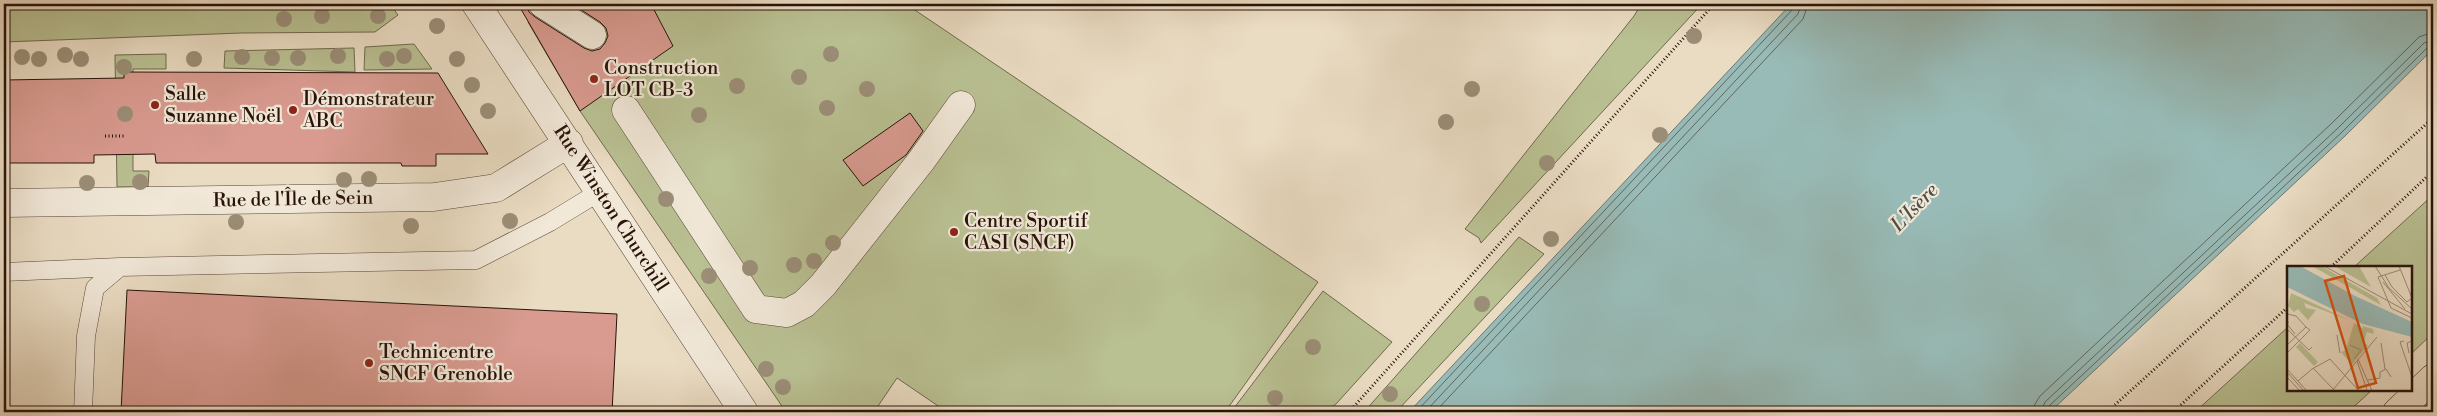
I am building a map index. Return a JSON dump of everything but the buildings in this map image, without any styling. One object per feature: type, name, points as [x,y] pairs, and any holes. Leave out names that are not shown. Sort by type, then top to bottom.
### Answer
[{"type":"highway","points":[[2397,412],[2433,378]]},
{"type":"street","name":"Rue Winston Churchill","points":[[476,4],[601,191],[744,412]]},
{"type":"street","points":[[543,4],[592,35]]},
{"type":"street","points":[[626,110],[756,309],[787,313],[804,304],[823,285],[921,161],[961,105]]},
{"type":"street","name":"Rue de l'Île de Sein","points":[[4,203],[434,197],[496,188],[569,143]]},
{"type":"lane","points":[[4,272],[120,267],[476,260],[550,222],[601,191]]},
{"type":"lane","points":[[83,412],[86,336],[95,288],[120,267]]},
{"type":"path","points":[[1349,412],[1714,4]]},
{"type":"path","points":[[2107,412],[2433,118]]},
{"type":"path","points":[[105,136],[124,136]]},
{"type":"path","points":[[2332,266],[2433,172]]},
{"type":"path","points":[[2173,412],[2287,308]]},
{"type":"green space","points":[[20,4],[357,4],[360,6],[363,4],[390,4],[398,15],[375,32],[241,33],[4,42],[4,12]]},
{"type":"green space","name":"Centre Sportif CASI (SNCF)","points":[[545,4],[906,4],[1318,282],[1225,412],[947,412],[897,378],[874,412],[786,412],[580,111],[528,22]]},
{"type":"green space","points":[[1641,4],[1702,4],[1481,243],[1479,238],[1465,229],[1634,16]]},
{"type":"green space","points":[[414,44],[432,69],[364,70],[365,47]]},
{"type":"green space","points":[[354,48],[355,72],[224,68],[225,51]]},
{"type":"green space","points":[[166,54],[166,69],[133,69],[133,171],[149,171],[148,187],[117,187],[115,55]]},
{"type":"green space","points":[[2433,195],[2433,333],[2412,353],[2412,266],[2355,266]]},
{"type":"green space","points":[[1519,237],[1544,254],[1396,412],[1364,412]]},
{"type":"green space","points":[[1323,291],[1392,342],[1336,404],[1325,412],[1231,412]]},
{"type":"green space","points":[[2287,328],[2287,391],[2371,391],[2348,412],[2195,412]]},
{"type":"water","name":"L'Isère","points":[[1791,4],[2433,4],[2433,49],[2345,136],[2050,412],[1409,412]]},
{"type":"place","name":"Construction LOT CB-3","points":[[594,79]]},
{"type":"place","name":"Salle Suzanne Noël","points":[[155,105]]},
{"type":"place","name":"Démonstrateur ABC","points":[[293,110]]},
{"type":"place","name":"Centre Sportif CASI (SNCF)","points":[[954,232]]},
{"type":"place","name":"Technicentre SNCF Grenoble","points":[[369,363]]}]
